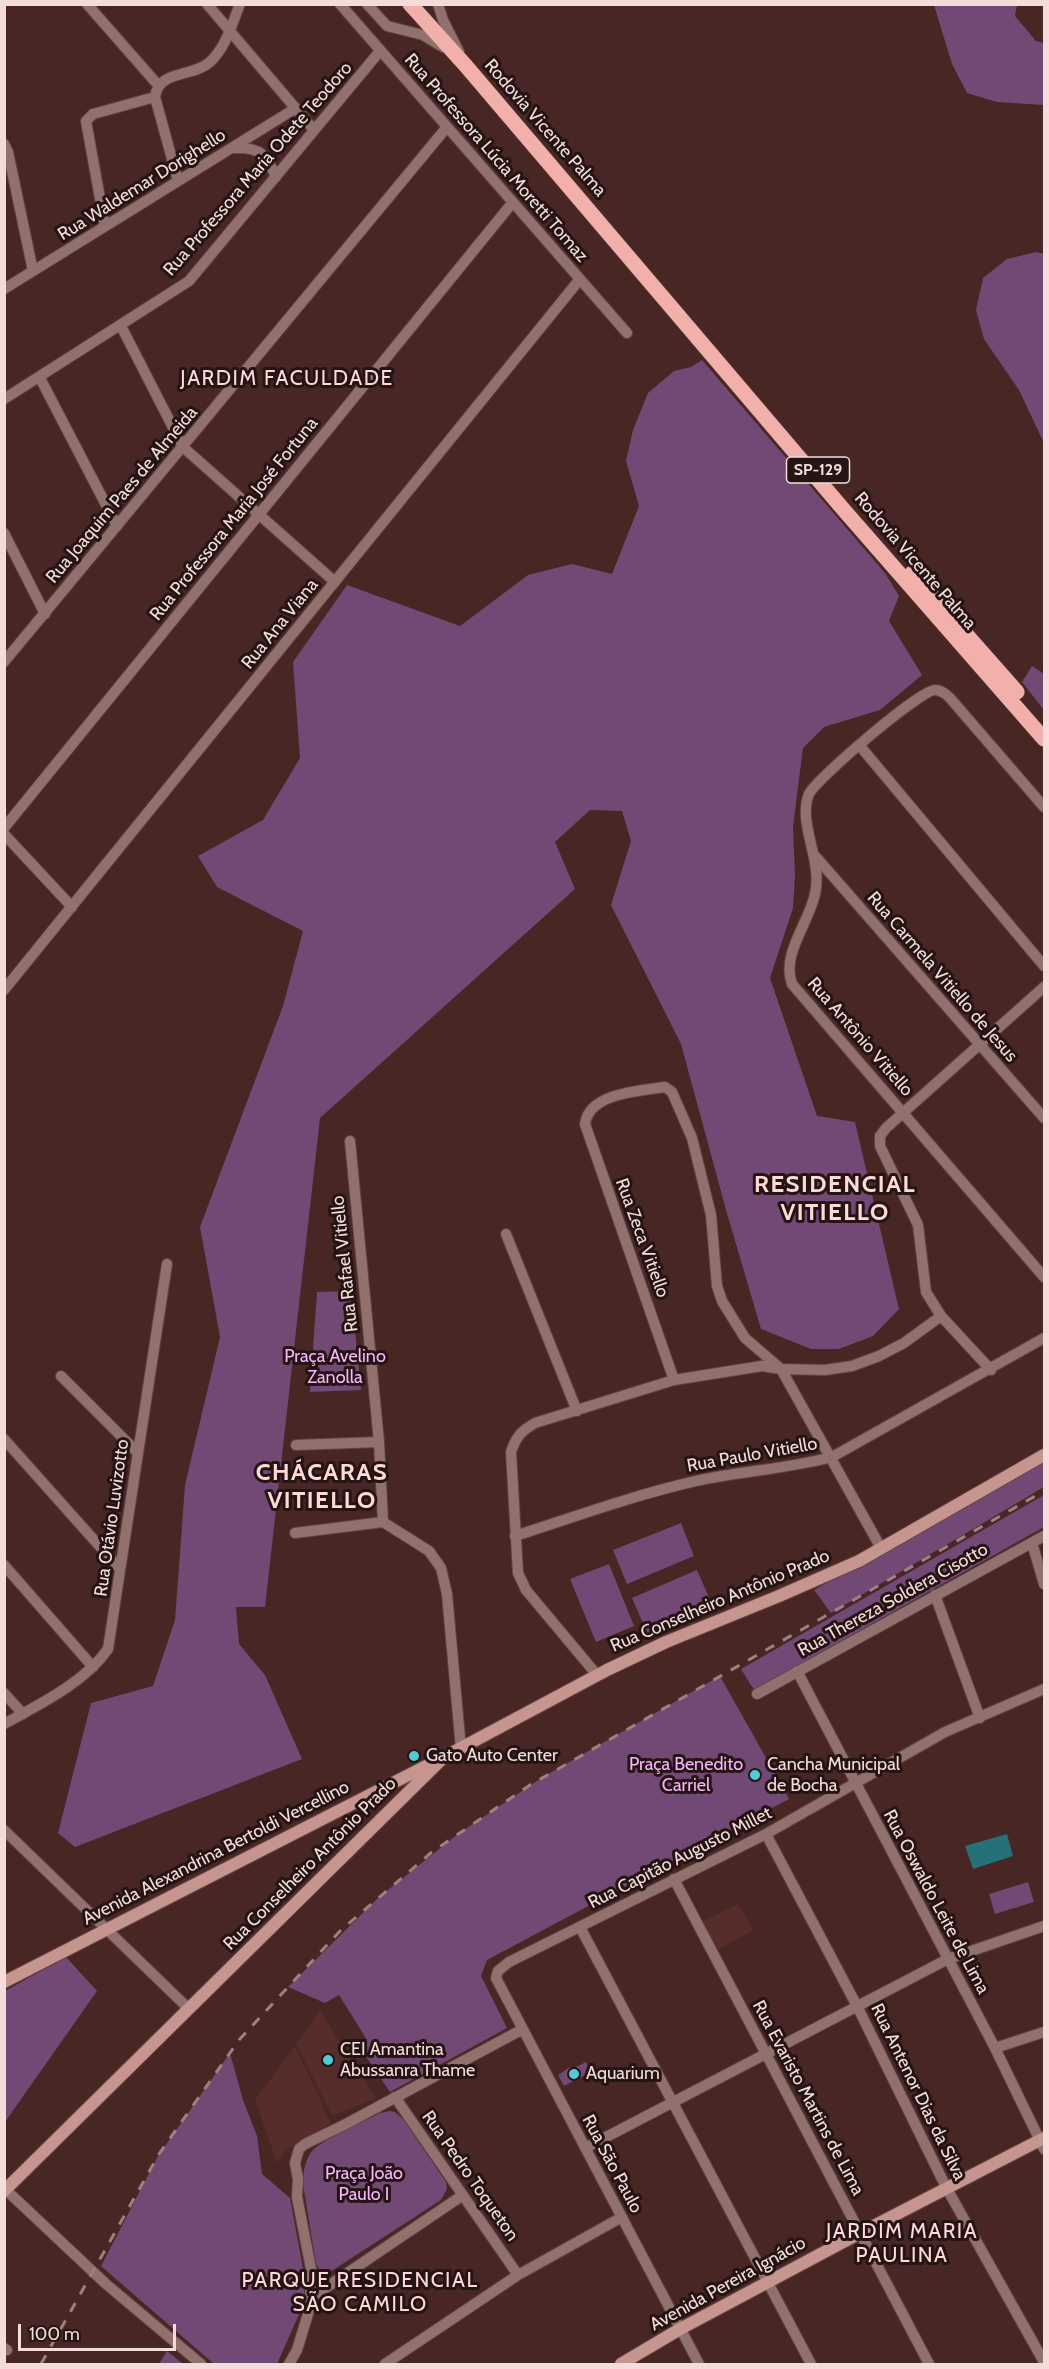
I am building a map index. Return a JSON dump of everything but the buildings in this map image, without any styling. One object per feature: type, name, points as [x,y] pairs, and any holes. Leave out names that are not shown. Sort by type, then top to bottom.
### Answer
[{"type":"main road","name":"SP-129","points":[[410,4],[466,66]]},
{"type":"main road","name":"Rodovia Vicente Palma","points":[[466,66],[843,509],[1044,739]]},
{"type":"main road","name":"Rodovia Vicente Palma","points":[[594,216],[610,228],[849,506],[933,596],[1044,724]]},
{"type":"main road","name":"Rua Conselheiro Antônio Prado","points":[[5,2190],[444,1757],[597,1675],[666,1642],[859,1561],[1044,1455]]},
{"type":"main road","name":"Avenida Alexandrina Bertoldi Vercellino","points":[[6,1979],[444,1757]]},
{"type":"main road","points":[[382,1789],[392,1794],[397,1803]]},
{"type":"main road","name":"Avenida Pereira Ignácio","points":[[621,2364],[680,2329],[860,2232],[946,2187],[1043,2142]]},
{"type":"street","points":[[87,4],[158,85]]},
{"type":"street","points":[[207,4],[314,130]]},
{"type":"street","points":[[178,181],[155,97],[158,85],[164,80],[209,63],[221,49],[240,4]]},
{"type":"street","name":"Rua Professora Lúcia Moretti Tomaz","points":[[340,4],[627,333]]},
{"type":"street","points":[[367,4],[381,22],[396,29],[429,38],[466,66]]},
{"type":"street","points":[[396,29],[411,28],[425,22],[437,4]]},
{"type":"street","points":[[437,4],[466,66]]},
{"type":"street","name":"Rua Professora Maria Odete Teodoro","points":[[4,399],[189,281],[380,51]]},
{"type":"street","points":[[105,226],[86,121],[93,114],[155,97]]},
{"type":"street","name":"Rua Waldemar Dorighello","points":[[4,289],[235,148],[296,108]]},
{"type":"street","name":"Rua Joaquim Paes de Almeida","points":[[4,662],[447,127]]},
{"type":"street","points":[[4,144],[8,152],[33,272]]},
{"type":"street","points":[[235,148],[252,148],[260,152],[268,161],[276,177]]},
{"type":"street","name":"Rua Professora Maria José Fortuna","points":[[4,828],[513,202]]},
{"type":"street","name":"Rua Ana Viana","points":[[4,990],[580,279]]},
{"type":"street","points":[[121,326],[183,447],[335,582]]},
{"type":"street","points":[[40,378],[117,526]]},
{"type":"street","points":[[4,533],[45,614]]},
{"type":"street","name":"Rua Antônio Vitiello","points":[[1044,807],[942,691],[934,690],[923,694],[907,704],[831,770],[810,792],[806,806],[807,822],[816,857],[815,894],[789,961],[788,974],[792,984],[1044,1277]]},
{"type":"street","points":[[860,746],[1044,966]]},
{"type":"street","points":[[4,834],[72,907]]},
{"type":"street","name":"Rua Carmela Vitiello de Jesus","points":[[816,857],[1044,1118]]},
{"type":"street","points":[[991,1370],[941,1316],[926,1292],[922,1278],[921,1236],[918,1225],[880,1146],[880,1136],[1044,987]]},
{"type":"street","name":"Rua Zeca Vitiello","points":[[674,1380],[585,1128],[586,1118],[591,1109],[609,1097],[663,1088],[672,1092],[692,1138],[711,1215],[717,1286],[722,1301],[745,1338],[781,1369]]},
{"type":"street","name":"Rua Rafael Vitiello","points":[[350,1141],[380,1442],[383,1522]]},
{"type":"street","points":[[506,1234],[577,1411]]},
{"type":"street","name":"Rua Otávio Luvizotto","points":[[4,1724],[51,1697],[93,1666],[108,1649],[167,1264]]},
{"type":"street","points":[[597,1675],[526,1590],[518,1573],[514,1536],[511,1452],[516,1437],[535,1423],[674,1380],[762,1366],[825,1370],[852,1365],[879,1356],[904,1343],[941,1316]]},
{"type":"street","name":"Rua Paulo Vitiello","points":[[514,1536],[692,1482],[735,1473],[793,1467],[832,1457],[991,1370],[1044,1338]]},
{"type":"street","points":[[781,1369],[881,1548]]},
{"type":"street","points":[[61,1376],[138,1453]]},
{"type":"street","points":[[4,1439],[119,1568]]},
{"type":"street","points":[[296,1445],[380,1442]]},
{"type":"street","points":[[295,1533],[383,1522],[429,1551],[441,1568],[447,1594],[461,1749]]},
{"type":"street","name":"Rua Thereza Soldera Cisotto","points":[[757,1694],[1044,1536]]},
{"type":"street","points":[[1032,1542],[1044,1584]]},
{"type":"street","points":[[4,1565],[93,1666]]},
{"type":"street","points":[[935,1595],[980,1718]]},
{"type":"street","name":"Rua Oswaldo Leite de Lima","points":[[797,1671],[1043,2142]]},
{"type":"street","name":"Rua Capitão Augusto Millet","points":[[496,1978],[498,1971],[506,1964],[766,1833],[945,1732],[1044,1689]]},
{"type":"street","points":[[4,1693],[23,1714]]},
{"type":"street","points":[[4,1830],[189,2009]]},
{"type":"street","name":"Rua Antenor Dias da Silva","points":[[766,1833],[857,2006],[946,2187],[1044,2359]]},
{"type":"street","name":"Rua Evaristo Martins de Lima","points":[[674,1879],[929,2364]]},
{"type":"street","points":[[585,2148],[948,1959],[1044,1926]]},
{"type":"street","points":[[580,1927],[811,2364]]},
{"type":"street","name":"Rua São Paulo","points":[[496,1978],[699,2364]]},
{"type":"street","points":[[289,2364],[309,2313],[312,2274],[297,2197],[295,2159],[297,2153],[305,2144],[523,2029]]},
{"type":"street","points":[[995,2048],[1044,2032]]},
{"type":"street","name":"Rua Pedro Toqueton","points":[[395,2097],[518,2275]]},
{"type":"street","points":[[5,2190],[106,2284],[201,2364]]},
{"type":"street","points":[[309,2299],[463,2195]]},
{"type":"street","points":[[385,2364],[518,2275],[622,2217]]},
{"type":"street","points":[[1032,2364],[1044,2359]]},
{"type":"shaded area","points":[[738,1904],[754,1930],[718,1950],[703,1921]]},
{"type":"shaded area","name":"CEI Amantina Abussanra Thame","points":[[320,2011],[376,2098],[332,2116],[296,2044]]},
{"type":"shaded area","points":[[295,2046],[331,2123],[286,2150],[277,2163],[255,2100]]},
{"type":"green space","points":[[934,5],[1017,5],[1015,16],[1036,41],[1044,43],[1044,105],[997,102],[967,93],[952,64]]},
{"type":"green space","points":[[1036,252],[1044,254],[1044,443],[1019,390],[984,339],[976,310],[983,278],[1007,259]]},
{"type":"green space","points":[[702,360],[885,573],[899,596],[889,621],[922,675],[880,710],[824,727],[803,748],[793,826],[795,875],[793,908],[770,978],[817,1116],[855,1122],[899,1309],[873,1336],[839,1349],[811,1349],[761,1329],[681,1044],[611,905],[631,841],[622,811],[590,810],[555,842],[575,889],[320,1118],[265,1607],[236,1607],[239,1644],[265,1675],[302,1759],[75,1847],[58,1833],[91,1703],[153,1686],[175,1620],[185,1485],[220,1337],[200,1227],[283,1006],[303,931],[217,887],[198,856],[263,820],[300,758],[293,662],[347,585],[460,626],[528,575],[572,564],[612,574],[639,506],[626,461],[633,430],[648,393],[674,371],[691,367]]},
{"type":"green space","points":[[1032,666],[1044,674],[1044,710],[1022,682]]},
{"type":"green space","name":"Praça Avelino Zanolla","points":[[351,1291],[361,1390],[310,1392],[317,1292]]},
{"type":"green space","points":[[1044,1459],[1044,1487],[831,1613],[814,1590]]},
{"type":"green space","points":[[1044,1495],[1044,1527],[754,1690],[741,1669]]},
{"type":"green space","points":[[681,1523],[694,1556],[627,1584],[613,1550]]},
{"type":"green space","points":[[609,1564],[634,1626],[596,1642],[570,1579]]},
{"type":"green space","points":[[697,1570],[714,1609],[649,1637],[632,1598]]},
{"type":"green space","name":"Praça Benedito Carriel","points":[[720,1676],[789,1799],[487,1960],[481,1976],[507,2028],[390,2092],[358,2045],[367,2040],[339,1995],[325,2003],[288,1987],[378,1898],[458,1834],[543,1777]]},
{"type":"green space","points":[[1028,1882],[1034,1902],[995,1914],[989,1894]]},
{"type":"green space","points":[[66,1957],[97,1991],[5,2122],[5,1991]]},
{"type":"green space","points":[[230,2053],[243,2100],[257,2136],[262,2174],[290,2198],[305,2279],[304,2298],[300,2312],[277,2364],[214,2364],[101,2266],[158,2156]]},
{"type":"green space","name":"Aquarium","points":[[586,2062],[591,2072],[564,2086],[558,2075],[570,2067],[572,2069]]},
{"type":"green space","name":"Praça João Paulo I","points":[[390,2111],[403,2119],[446,2182],[447,2189],[441,2200],[330,2272],[321,2272],[316,2264],[303,2184],[307,2161],[314,2149],[327,2140],[380,2113]]},
{"type":"green space","points":[[167,2351],[183,2364],[159,2364]]},
{"type":"water","points":[[1007,1834],[1013,1856],[973,1869],[965,1846]]},
{"type":"railway","points":[[41,2364],[159,2154],[239,2040],[340,1931],[432,1852],[530,1785],[1044,1491]]},
{"type":"place","name":"Gato Auto Center","points":[[414,1756]]},
{"type":"place","name":"Cancha Municipal de Bocha","points":[[755,1775]]},
{"type":"place","name":"CEI Amantina Abussanra Thame","points":[[328,2060]]},
{"type":"place","name":"Aquarium","points":[[574,2074]]},
{"type":"district","name":"JARDIM FACULDADE","points":[[287,379]]},
{"type":"district","name":"RESIDENCIAL VITIELLO","points":[[835,1199]]},
{"type":"district","name":"CHÁCARAS VITIELLO","points":[[322,1487]]},
{"type":"district","name":"JARDIM MARIA PAULINA","points":[[902,2244]]},
{"type":"district","name":"PARQUE RESIDENCIAL SÃO CAMILO","points":[[360,2293]]}]
